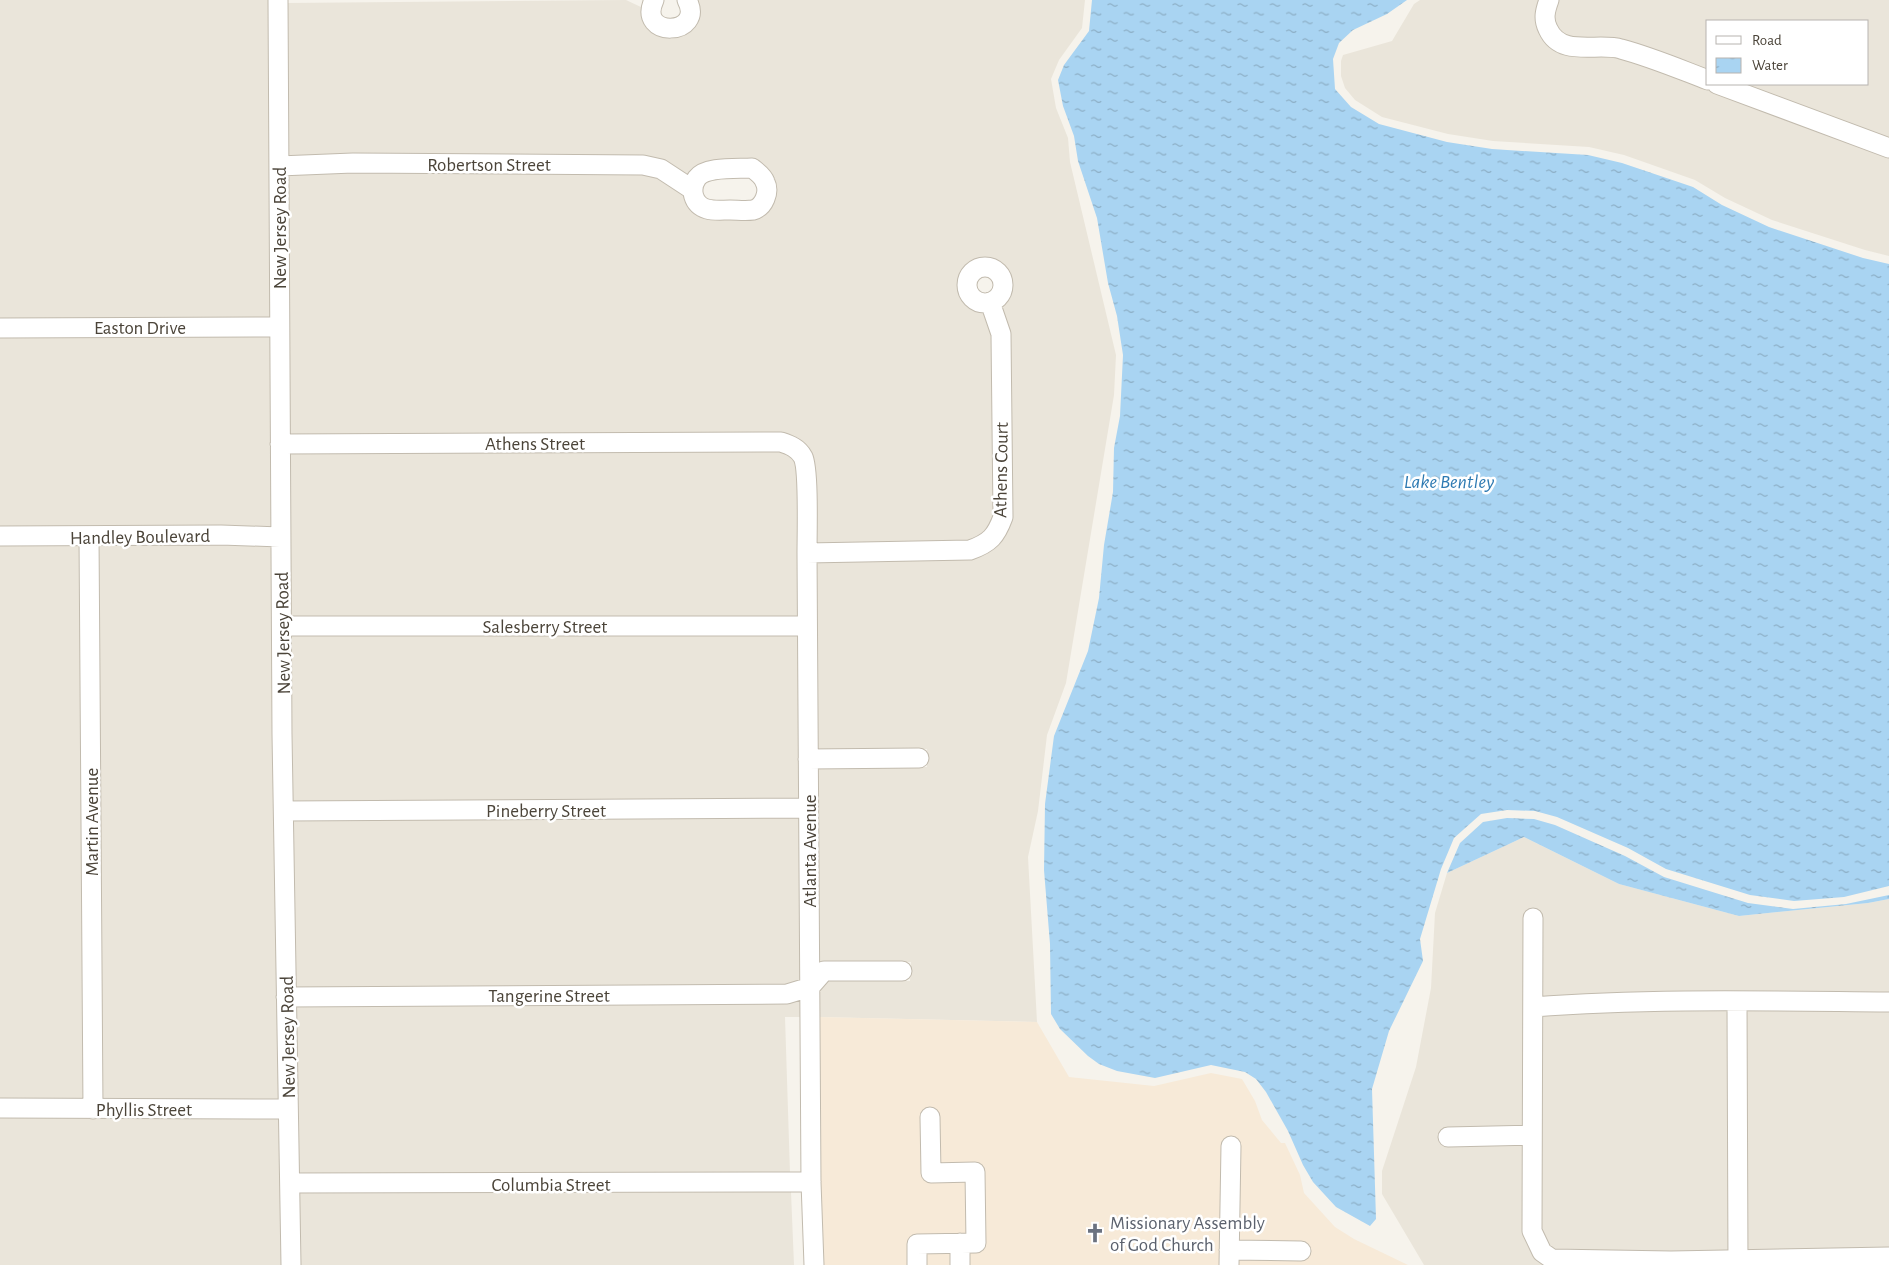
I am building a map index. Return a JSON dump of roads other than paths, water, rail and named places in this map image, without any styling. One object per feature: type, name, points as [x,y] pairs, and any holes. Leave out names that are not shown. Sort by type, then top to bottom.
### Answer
[{"type":"street","name":"New Jersey Road","points":[[278,0],[280,537],[291,1265]]},
{"type":"street","points":[[651,1],[652,17],[656,23],[663,28],[670,29],[678,28],[689,18],[690,10],[687,0]]},
{"type":"street","points":[[1549,0],[1544,20],[1550,33],[1560,43],[1573,47],[1617,48],[1706,79]]},
{"type":"street","points":[[1720,85],[1889,148]]},
{"type":"street","name":"Robertson Street","points":[[280,166],[353,163],[643,165],[661,169],[692,190]]},
{"type":"street","name":"Athens Court","points":[[807,553],[964,551],[985,545],[997,532],[1002,517],[1001,334],[990,302]]},
{"type":"street","name":"Easton Drive","points":[[0,328],[280,327]]},
{"type":"street","name":"Athens Street","points":[[280,444],[781,442],[789,444]]},
{"type":"street","name":"Atlanta Avenue","points":[[789,444],[803,457],[805,473],[811,1182],[814,1265]]},
{"type":"street","name":"Handley Boulevard","points":[[0,536],[221,535],[280,537]]},
{"type":"street","name":"Martin Avenue","points":[[89,536],[93,1108]]},
{"type":"street","name":"Salesberry Street","points":[[282,626],[807,626]]},
{"type":"street","points":[[808,759],[919,758]]},
{"type":"street","name":"Pineberry Street","points":[[284,811],[808,808]]},
{"type":"street","points":[[1533,918],[1532,1231],[1542,1252],[1552,1259],[1738,1262],[1889,1257]]},
{"type":"street","points":[[810,987],[824,971],[902,971]]},
{"type":"street","name":"Tangerine Street","points":[[286,997],[786,994],[810,987]]},
{"type":"street","points":[[1737,1001],[1738,1262]]},
{"type":"street","points":[[1532,1007],[1577,1003],[1889,1002]]},
{"type":"street","name":"Phyllis Street","points":[[0,1108],[288,1108]]},
{"type":"street","points":[[917,1265],[917,1244],[976,1243],[976,1172],[931,1173],[930,1117]]},
{"type":"street","points":[[1448,1137],[1532,1135]]},
{"type":"street","points":[[1231,1146],[1229,1258],[1301,1251]]},
{"type":"street","name":"Columbia Street","points":[[290,1183],[811,1182]]},
{"type":"street","points":[[960,1243],[960,1265]]},
{"type":"water","name":"Lake Bentley","points":[[1092,0],[1407,0],[1387,14],[1353,30],[1339,43],[1333,59],[1335,89],[1351,107],[1379,124],[1447,142],[1492,149],[1588,155],[1622,163],[1693,187],[1722,205],[1769,227],[1863,258],[1889,264],[1889,886],[1844,897],[1794,901],[1750,895],[1666,869],[1628,848],[1557,817],[1535,811],[1507,810],[1481,814],[1454,838],[1441,869],[1420,939],[1423,961],[1389,1031],[1372,1089],[1376,1219],[1370,1226],[1336,1207],[1313,1182],[1288,1131],[1266,1092],[1256,1079],[1245,1072],[1211,1065],[1155,1078],[1117,1071],[1099,1064],[1088,1056],[1060,1029],[1051,1014],[1050,944],[1044,870],[1045,804],[1054,736],[1088,651],[1099,598],[1104,545],[1113,492],[1114,448],[1120,416],[1123,355],[1097,218],[1078,161],[1074,136],[1063,106],[1058,80],[1064,65],[1089,31]]},
{"type":"water","points":[[1507,818],[1534,819],[1555,825],[1625,856],[1664,877],[1748,903],[1793,909],[1846,904],[1889,895],[1889,899],[1868,903],[1739,916],[1619,884],[1524,837],[1447,873],[1460,843],[1483,822]]},
{"type":"place","name":"Missionary Assembly of God Church","points":[[1095,1233]]}]
